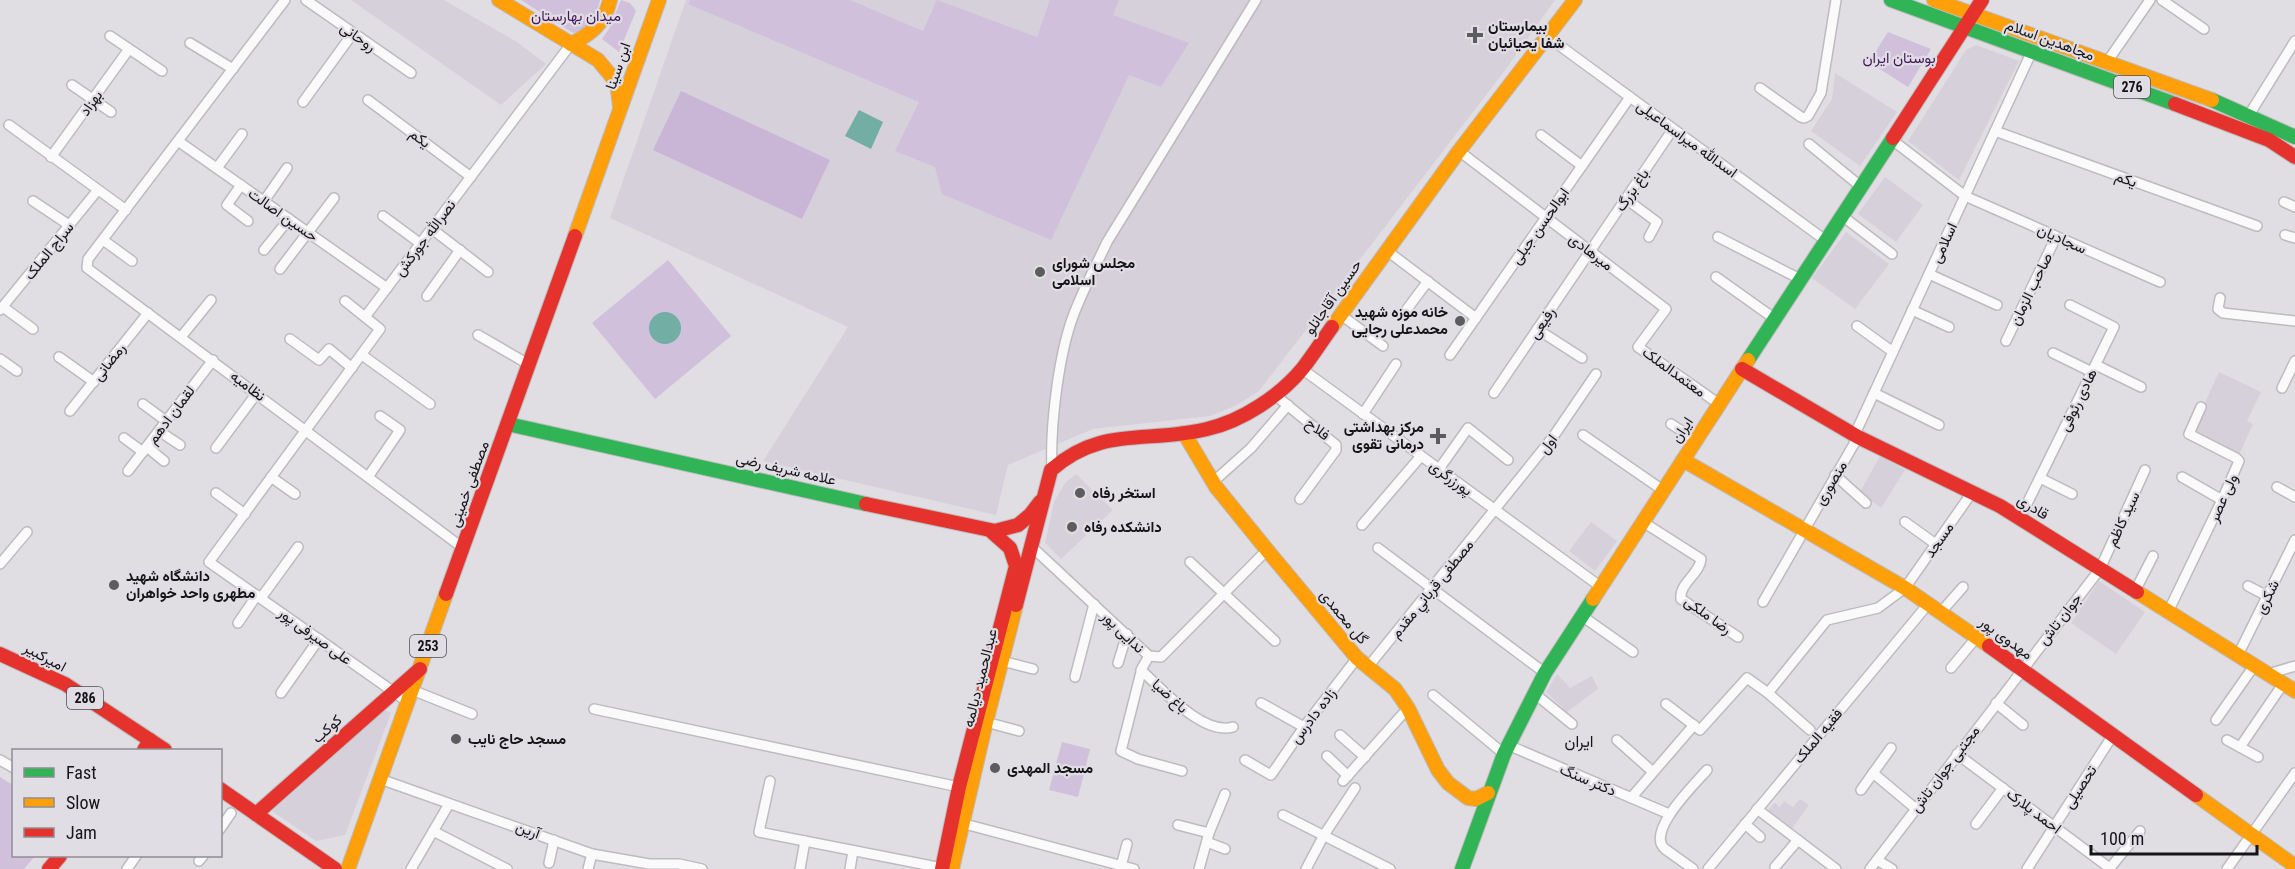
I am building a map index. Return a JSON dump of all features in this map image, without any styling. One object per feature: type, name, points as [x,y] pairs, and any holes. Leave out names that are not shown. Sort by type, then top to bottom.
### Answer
[{"type":"main road","points":[[499,0],[598,60],[617,83],[621,110]]},
{"type":"main road","points":[[571,44],[600,26],[609,10],[610,0]]},
{"type":"main road","name":"ابن سینا","points":[[621,110],[659,0]]},
{"type":"main road","name":"حسین آقاجانلو","points":[[1052,468],[1084,447],[1115,439],[1184,433],[1209,428],[1247,412],[1275,395],[1302,369],[1459,151],[1575,0]]},
{"type":"main road","name":"مجاهدین اسلام","points":[[1891,0],[2234,125],[2269,141],[2295,157]]},
{"type":"main road","name":"مجاهدین اسلام","points":[[1935,0],[2249,115],[2295,137]]},
{"type":"main road","name":"ایران","points":[[1462,869],[1506,749],[1545,673],[1982,0]]},
{"type":"main road","name":"مصطفی خمینی","points":[[348,869],[621,110]]},
{"type":"main road","name":"قادرى","points":[[1742,369],[1856,436],[1973,491],[2020,518],[2289,688]]},
{"type":"main road","name":"علامه شریف رضی","points":[[508,423],[992,532],[1016,527],[1033,512],[1044,495]]},
{"type":"main road","name":"گل محمدی","points":[[1184,433],[1213,482],[1267,550],[1357,658],[1395,689],[1408,708],[1438,770],[1448,783],[1468,798],[1476,799],[1488,793]]},
{"type":"main road","name":"مهدوی پور","points":[[1683,460],[1929,603],[2295,866]]},
{"type":"main road","points":[[1044,495],[1052,468]]},
{"type":"main road","name":"عبدالحمید دیالمه","points":[[945,869],[961,823],[1044,495]]},
{"type":"main road","points":[[992,532],[1012,553],[1031,546]]},
{"type":"main road","name":"عبدالحمید دیالمه","points":[[945,869],[959,787],[1016,566],[1012,553]]},
{"type":"main road","name":"امیرکبیر","points":[[0,654],[28,664],[147,745]]},
{"type":"main road","name":"کوکب","points":[[256,814],[420,669]]},
{"type":"main road","points":[[222,790],[335,869]]},
{"type":"main road","points":[[49,869],[58,857]]},
{"type":"street","name":"نظامیه","points":[[285,0],[88,260],[87,268],[463,549]]},
{"type":"street","name":"روحانی","points":[[306,0],[411,74]]},
{"type":"street","points":[[1052,468],[1051,443],[1065,343],[1071,322],[1087,285],[1107,242],[1256,0]]},
{"type":"street","points":[[1760,88],[1801,117],[1808,116],[1821,93],[1836,0]]},
{"type":"street","points":[[2107,62],[2150,0]]},
{"type":"street","points":[[2162,0],[2204,29]]},
{"type":"street","points":[[303,102],[353,33]]},
{"type":"street","points":[[110,36],[162,71]]},
{"type":"street","name":"اسدالله میراسماعیلی","points":[[1548,37],[1826,240]]},
{"type":"street","points":[[2249,115],[2295,41]]},
{"type":"street","points":[[190,43],[233,69]]},
{"type":"street","name":"نصرالله جورکش","points":[[365,317],[571,44]]},
{"type":"street","name":"بهزاد","points":[[51,157],[129,49]]},
{"type":"street","name":"اسلامی","points":[[1856,436],[2032,51]]},
{"type":"street","points":[[72,85],[111,112]]},
{"type":"street","name":"ابوالحسن جبلی","points":[[1450,355],[1630,97]]},
{"type":"street","name":"یکم","points":[[368,100],[471,177]]},
{"type":"street","points":[[9,125],[126,210]]},
{"type":"street","name":"باغ بزرگ","points":[[1590,252],[1673,129]]},
{"type":"street","name":"یکم","points":[[1995,131],[2258,226]]},
{"type":"street","points":[[217,168],[242,134]]},
{"type":"street","points":[[1541,135],[1582,166]]},
{"type":"street","name":"سجادیان","points":[[1891,139],[1965,196],[2160,282]]},
{"type":"street","name":"حسین اصالت","points":[[178,141],[387,288]]},
{"type":"street","points":[[1809,144],[1860,186]]},
{"type":"street","name":"میرهادی","points":[[1459,151],[1666,309]]},
{"type":"street","points":[[264,201],[287,168]]},
{"type":"street","points":[[241,185],[227,205],[248,221]]},
{"type":"street","name":"سراج الملک","points":[[1,309],[97,191]]},
{"type":"street","points":[[280,270],[334,198]]},
{"type":"street","points":[[1626,199],[1657,222],[1649,237]]},
{"type":"street","points":[[33,201],[69,225]]},
{"type":"street","points":[[2284,202],[2295,207]]},
{"type":"street","points":[[1841,215],[1892,255]]},
{"type":"street","points":[[383,216],[421,244]]},
{"type":"street","points":[[264,250],[289,219]]},
{"type":"street","points":[[432,229],[488,272]]},
{"type":"street","points":[[1718,237],[1800,279]]},
{"type":"street","name":"صاحب الزمان","points":[[2006,341],[2056,237]]},
{"type":"street","points":[[103,240],[132,261]]},
{"type":"street","points":[[427,296],[460,250]]},
{"type":"street","points":[[1386,250],[1476,318]]},
{"type":"street","name":"رفیعی","points":[[1494,393],[1590,252]]},
{"type":"street","points":[[1929,274],[1997,305]]},
{"type":"street","points":[[1716,277],[1774,319]]},
{"type":"street","points":[[1407,309],[1428,281]]},
{"type":"street","points":[[2220,298],[2218,309],[2223,313],[2295,321]]},
{"type":"street","points":[[182,337],[211,300]]},
{"type":"street","points":[[306,430],[380,329],[345,302]]},
{"type":"street","name":"هادی رئوفی","points":[[2020,518],[2114,327],[2070,305]]},
{"type":"street","points":[[1,309],[33,329]]},
{"type":"street","name":"معتمدالملک","points":[[1666,309],[1638,347],[1719,404]]},
{"type":"street","points":[[1912,310],[1949,327]]},
{"type":"street","name":"رمضانی","points":[[70,411],[148,313]]},
{"type":"street","points":[[1341,315],[1383,346]]},
{"type":"street","points":[[1857,326],[1893,352]]},
{"type":"street","points":[[1537,329],[1582,358]]},
{"type":"street","points":[[478,335],[528,364]]},
{"type":"street","points":[[290,339],[319,360],[329,349],[352,368]]},
{"type":"street","points":[[2053,353],[2141,387]]},
{"type":"street","points":[[362,355],[430,404]]},
{"type":"street","points":[[59,357],[94,382]]},
{"type":"street","points":[[0,359],[17,371]]},
{"type":"street","name":"لقمان ادهم","points":[[128,471],[213,360]]},
{"type":"street","points":[[2282,388],[2295,361]]},
{"type":"street","points":[[1363,414],[1395,364]]},
{"type":"street","name":"پورزرگری","points":[[1302,369],[1601,587]]},
{"type":"street","name":"اول","points":[[1496,510],[1553,437],[1596,374]]},
{"type":"street","points":[[216,448],[257,393]]},
{"type":"street","points":[[1874,393],[1939,425]]},
{"type":"street","name":"فلاح","points":[[1275,395],[1334,441],[1336,448],[1300,499]]},
{"type":"street","points":[[143,404],[166,422]]},
{"type":"street","points":[[1213,482],[1251,448],[1288,405]]},
{"type":"street","name":"ولی عصر","points":[[2168,612],[2239,461],[2189,434],[2201,407]]},
{"type":"street","points":[[368,477],[400,430],[380,416]]},
{"type":"street","points":[[1671,424],[1696,440]]},
{"type":"street","points":[[1439,469],[1468,428],[1508,460]]},
{"type":"street","points":[[159,430],[180,445]]},
{"type":"street","name":"علی صیرفی پور","points":[[306,430],[209,562],[393,692],[472,714]]},
{"type":"street","points":[[1583,435],[1664,491]]},
{"type":"street","name":"منصوری","points":[[1763,602],[1856,436]]},
{"type":"street","points":[[124,438],[164,461]]},
{"type":"street","points":[[1362,525],[1421,456]]},
{"type":"street","name":"سید کاظم","points":[[2100,568],[2145,470]]},
{"type":"street","points":[[1835,475],[1866,503]]},
{"type":"street","points":[[271,477],[295,494]]},
{"type":"street","points":[[2182,477],[2222,500]]},
{"type":"street","points":[[2040,478],[2072,494]]},
{"type":"street","points":[[2277,487],[2295,497]]},
{"type":"street","name":"مسجد","points":[[1768,693],[1827,620],[1878,608],[1905,588],[1973,491]]},
{"type":"street","points":[[216,494],[244,514]]},
{"type":"street","name":"مصطفی قرباني مقدم","points":[[1368,667],[1496,510]]},
{"type":"street","name":"رضا ملکی","points":[[1643,522],[1701,559],[1700,566],[1681,592],[1681,599],[1738,637]]},
{"type":"street","points":[[1905,522],[1936,545]]},
{"type":"street","points":[[0,564],[27,532]]},
{"type":"street","name":"شکری","points":[[2238,655],[2295,540]]},
{"type":"street","name":"ندایی پور","points":[[1031,546],[1149,656],[1161,657],[1267,550]]},
{"type":"street","points":[[238,623],[298,547]]},
{"type":"street","points":[[1378,548],[1545,673]]},
{"type":"street","points":[[2135,591],[2153,556]]},
{"type":"street","points":[[1190,562],[1275,641]]},
{"type":"street","name":"جوان تاش","points":[[2021,670],[2100,568]]},
{"type":"street","points":[[2248,586],[2267,596]]},
{"type":"street","points":[[1941,612],[1963,587]]},
{"type":"street","name":"فقیه الملک","points":[[1713,867],[1757,809],[1929,603]]},
{"type":"street","points":[[1075,677],[1095,604]]},
{"type":"street","points":[[1582,616],[1633,652]]},
{"type":"street","points":[[1118,663],[1127,634]]},
{"type":"street","points":[[1951,668],[1976,638]]},
{"type":"street","points":[[281,693],[319,639]]},
{"type":"street","points":[[1149,656],[1141,670],[1121,751],[1138,759],[1182,771]]},
{"type":"street","name":"زاده دادرس","points":[[1245,760],[1271,775],[1304,727],[1357,658]]},
{"type":"street","points":[[1002,661],[1033,669]]},
{"type":"street","points":[[2216,720],[2254,666]]},
{"type":"street","points":[[2268,674],[2295,666]]},
{"type":"street","name":"باغ ضیا","points":[[1141,670],[1192,716],[1215,727],[1226,729],[1233,727]]},
{"type":"street","name":"مجتبی جوان تاش","points":[[1870,869],[2021,670]]},
{"type":"street","points":[[1666,704],[1700,730],[1747,678],[1810,730]]},
{"type":"street","points":[[2240,747],[2289,688]]},
{"type":"street","points":[[1534,693],[1572,724]]},
{"type":"street","name":"دکتر سنگ","points":[[1433,695],[1506,749],[1669,814]]},
{"type":"street","points":[[1261,703],[1304,727]]},
{"type":"street","points":[[1996,703],[2023,725]]},
{"type":"street","points":[[1327,756],[1346,778],[1408,708]]},
{"type":"street","points":[[594,709],[959,787]]},
{"type":"street","points":[[986,722],[1019,731]]},
{"type":"street","points":[[1631,798],[1694,725]]},
{"type":"street","points":[[1340,735],[1365,757]]},
{"type":"street","name":"تحصیلی","points":[[2027,869],[2113,735]]},
{"type":"street","points":[[1617,740],[1653,772]]},
{"type":"street","points":[[2227,740],[2258,757]]},
{"type":"street","points":[[1861,790],[1891,748]]},
{"type":"street","name":"احمد پلارک","points":[[1957,754],[2111,869]]},
{"type":"street","points":[[1693,869],[1660,846],[1659,840],[1669,814],[1707,770]]},
{"type":"street","points":[[1873,773],[1916,809]]},
{"type":"street","points":[[2228,869],[2295,773]]},
{"type":"street","name":"آرین","points":[[380,779],[592,854],[633,865],[678,864],[702,869]]},
{"type":"street","points":[[770,781],[759,832],[945,869]]},
{"type":"street","points":[[1306,869],[1324,835],[1354,788]]},
{"type":"street","points":[[1976,824],[2003,788]]},
{"type":"street","points":[[1199,869],[1208,837],[1225,794]]},
{"type":"street","points":[[411,869],[449,804]]},
{"type":"street","points":[[1757,809],[1831,868]]},
{"type":"street","points":[[222,826],[231,813]]},
{"type":"street","points":[[1283,816],[1390,869]]},
{"type":"street","points":[[961,823],[1134,869]]},
{"type":"street","points":[[1178,825],[1208,837],[1225,849]]},
{"type":"street","points":[[1744,825],[1760,837]]},
{"type":"street","points":[[433,831],[507,869]]},
{"type":"street","points":[[2111,869],[2140,831]]},
{"type":"street","points":[[549,862],[554,840]]},
{"type":"street","points":[[1775,867],[1798,840]]},
{"type":"street","points":[[800,869],[806,842]]},
{"type":"street","points":[[1121,866],[1127,844]]},
{"type":"street","points":[[850,869],[853,851]]},
{"type":"street","points":[[588,869],[592,854]]},
{"type":"street","points":[[1877,860],[1892,869]]},
{"type":"shaded area","points":[[351,0],[444,0],[517,42],[546,64],[501,105]]},
{"type":"shaded area","name":"مجلس شورای اسلامی","points":[[686,0],[1555,0],[1506,69],[1259,391],[1237,405],[1210,416],[1093,429],[1008,465],[996,515],[763,461],[848,327],[610,218]]},
{"type":"shaded area","points":[[1976,45],[2019,61],[1959,180],[1908,141],[1966,50]]},
{"type":"shaded area","points":[[1835,73],[1897,112],[1860,166],[1811,131],[1832,99]]},
{"type":"shaded area","points":[[681,91],[830,160],[802,219],[653,150]]},
{"type":"shaded area","points":[[859,110],[883,122],[871,149],[845,136]]},
{"type":"shaded area","points":[[1885,177],[1923,205],[1896,242],[1858,214]]},
{"type":"shaded area","points":[[1846,232],[1889,264],[1855,309],[1812,278]]},
{"type":"shaded area","points":[[665,312],[676,317],[681,328],[676,339],[665,344],[654,339],[649,328],[654,317]]},
{"type":"shaded area","points":[[2219,372],[2261,392],[2247,421],[2253,424],[2239,455],[2191,433]]},
{"type":"shaded area","points":[[1880,456],[1905,470],[1881,508],[1860,492]]},
{"type":"shaded area","name":"دانشکده رفاه","points":[[1076,474],[1113,510],[1061,559],[1045,543],[1054,502],[1065,483]]},
{"type":"shaded area","points":[[1591,522],[1617,541],[1595,571],[1569,551]]},
{"type":"shaded area","points":[[2099,581],[2145,612],[2116,654],[2071,623]]},
{"type":"shaded area","points":[[1557,674],[1570,688],[1592,676],[1598,689],[1567,712],[1546,692]]},
{"type":"shaded area","points":[[385,710],[391,713],[345,835],[316,841],[272,811]]},
{"type":"shaded area","points":[[1800,799],[1809,805],[1791,830],[1767,812],[1774,803],[1780,807],[1784,801],[1793,807]]},
{"type":"green space","name":"میدان بهارستان","points":[[521,0],[600,0],[588,25],[573,33]]},
{"type":"green space","points":[[621,0],[630,3],[636,11],[619,52],[602,39],[609,29]]},
{"type":"green space","points":[[690,0],[850,0],[923,31],[937,0],[1037,37],[1050,0],[1119,0],[1113,15],[1189,43],[1161,87],[1129,75],[1051,240],[942,194],[935,167],[895,151],[919,102],[688,4]]},
{"type":"green space","name":"بوستان ایران","points":[[1888,32],[1931,49],[1908,87],[1869,62]]},
{"type":"green space","points":[[668,260],[731,336],[655,399],[592,323]]},
{"type":"green space","points":[[1062,742],[1090,749],[1078,797],[1049,790]]},
{"type":"green space","points":[[0,777],[12,784],[12,857],[34,857],[24,869],[0,869]]},
{"type":"traffic: fast","points":[[1891,0],[2175,104]]},
{"type":"traffic: fast","points":[[2212,100],[2295,137]]},
{"type":"traffic: fast","points":[[1748,360],[1893,138]]},
{"type":"traffic: fast","points":[[508,424],[866,504]]},
{"type":"traffic: fast","points":[[1462,869],[1504,754],[1545,673],[1593,599]]},
{"type":"traffic: slow","points":[[499,0],[598,60],[617,83],[620,107]]},
{"type":"traffic: slow","points":[[571,44],[596,27],[605,15],[610,0]]},
{"type":"traffic: slow","points":[[575,236],[659,0]]},
{"type":"traffic: slow","points":[[1332,327],[1459,151],[1575,0]]},
{"type":"traffic: slow","points":[[1934,0],[2212,100]]},
{"type":"traffic: slow","points":[[1593,599],[1748,360]]},
{"type":"traffic: slow","points":[[1184,433],[1216,487],[1267,550],[1357,658],[1395,689],[1408,708],[1438,770],[1448,783],[1468,798],[1476,799],[1488,793]]},
{"type":"traffic: slow","points":[[1683,460],[1905,588],[1989,646]]},
{"type":"traffic: slow","points":[[2137,592],[2295,691]]},
{"type":"traffic: slow","points":[[348,869],[446,594]]},
{"type":"traffic: slow","points":[[952,869],[1016,605]]},
{"type":"traffic: slow","points":[[2196,795],[2295,866]]},
{"type":"traffic: jam","points":[[1893,138],[1982,0]]},
{"type":"traffic: jam","points":[[2175,104],[2269,140],[2295,157]]},
{"type":"traffic: jam","points":[[446,594],[575,236]]},
{"type":"traffic: jam","points":[[1016,605],[1051,470],[1070,456],[1107,441],[1207,429],[1247,414],[1294,378],[1332,327]]},
{"type":"traffic: jam","points":[[1742,369],[1858,437],[2000,506],[2137,592]]},
{"type":"traffic: jam","points":[[866,504],[995,531],[1018,525],[1040,502]]},
{"type":"traffic: jam","points":[[942,869],[959,787],[1016,566],[1010,548],[992,532]]},
{"type":"traffic: jam","points":[[1989,646],[2196,795]]},
{"type":"traffic: jam","points":[[0,654],[65,684],[163,749]]},
{"type":"traffic: jam","points":[[256,814],[420,669]]},
{"type":"traffic: jam","points":[[145,749],[150,740]]},
{"type":"traffic: jam","points":[[222,790],[335,869]]},
{"type":"traffic: jam","points":[[49,869],[59,857]]},
{"type":"place","name":"بیمارستان شفا یحیائیان","points":[[1475,35]]},
{"type":"place","name":"مجلس شورای اسلامی","points":[[1040,272]]},
{"type":"place","name":"خانه موزه شهید محمدعلی رجایی","points":[[1460,321]]},
{"type":"place","name":"مرکز بهداشتی درمانی تقوی","points":[[1438,436]]},
{"type":"place","name":"استخر رفاه","points":[[1080,493]]},
{"type":"place","name":"دانشکده رفاه","points":[[1072,527]]},
{"type":"place","name":"دانشگاه شهید مطهری واحد خواهران","points":[[114,585]]},
{"type":"place","name":"مسجد حاج نایب","points":[[456,739]]},
{"type":"place","name":"مسجد المهدی","points":[[995,768]]},
{"type":"district","name":"ایران","points":[[1579,741]]}]
